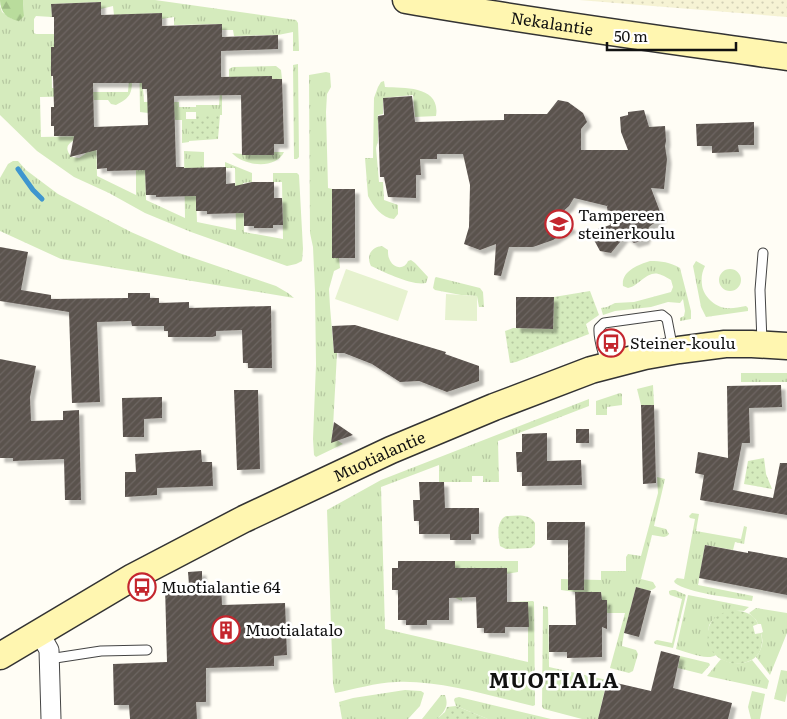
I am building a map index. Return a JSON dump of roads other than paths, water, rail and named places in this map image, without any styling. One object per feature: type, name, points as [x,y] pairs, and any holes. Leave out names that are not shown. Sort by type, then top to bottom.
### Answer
[{"type":"street","name":"Nekalantie","points":[[406,0],[591,30],[787,57]]},
{"type":"street","name":"Muotialantie","points":[[0,656],[133,577],[220,531],[346,470],[494,406],[607,365],[645,356],[725,344],[775,345]]},
{"type":"street","points":[[39,632],[48,647],[51,719]]},
{"type":"lane","points":[[763,253],[760,290],[775,345]]},
{"type":"lane","points":[[607,365],[599,332],[599,328],[604,323],[662,315],[667,319],[674,351]]},
{"type":"lane","points":[[49,659],[101,651],[147,650]]},
{"type":"waterway","points":[[18,169],[42,199]]},
{"type":"place","name":"Tampereen steinerkoulu","points":[[559,224]]},
{"type":"place","name":"Steiner-koulu","points":[[611,343]]},
{"type":"place","name":"Muotialantie 64","points":[[142,587]]},
{"type":"place","name":"Muotialatalo","points":[[226,630]]},
{"type":"district","name":"MUOTIALA","points":[[554,681]]}]
